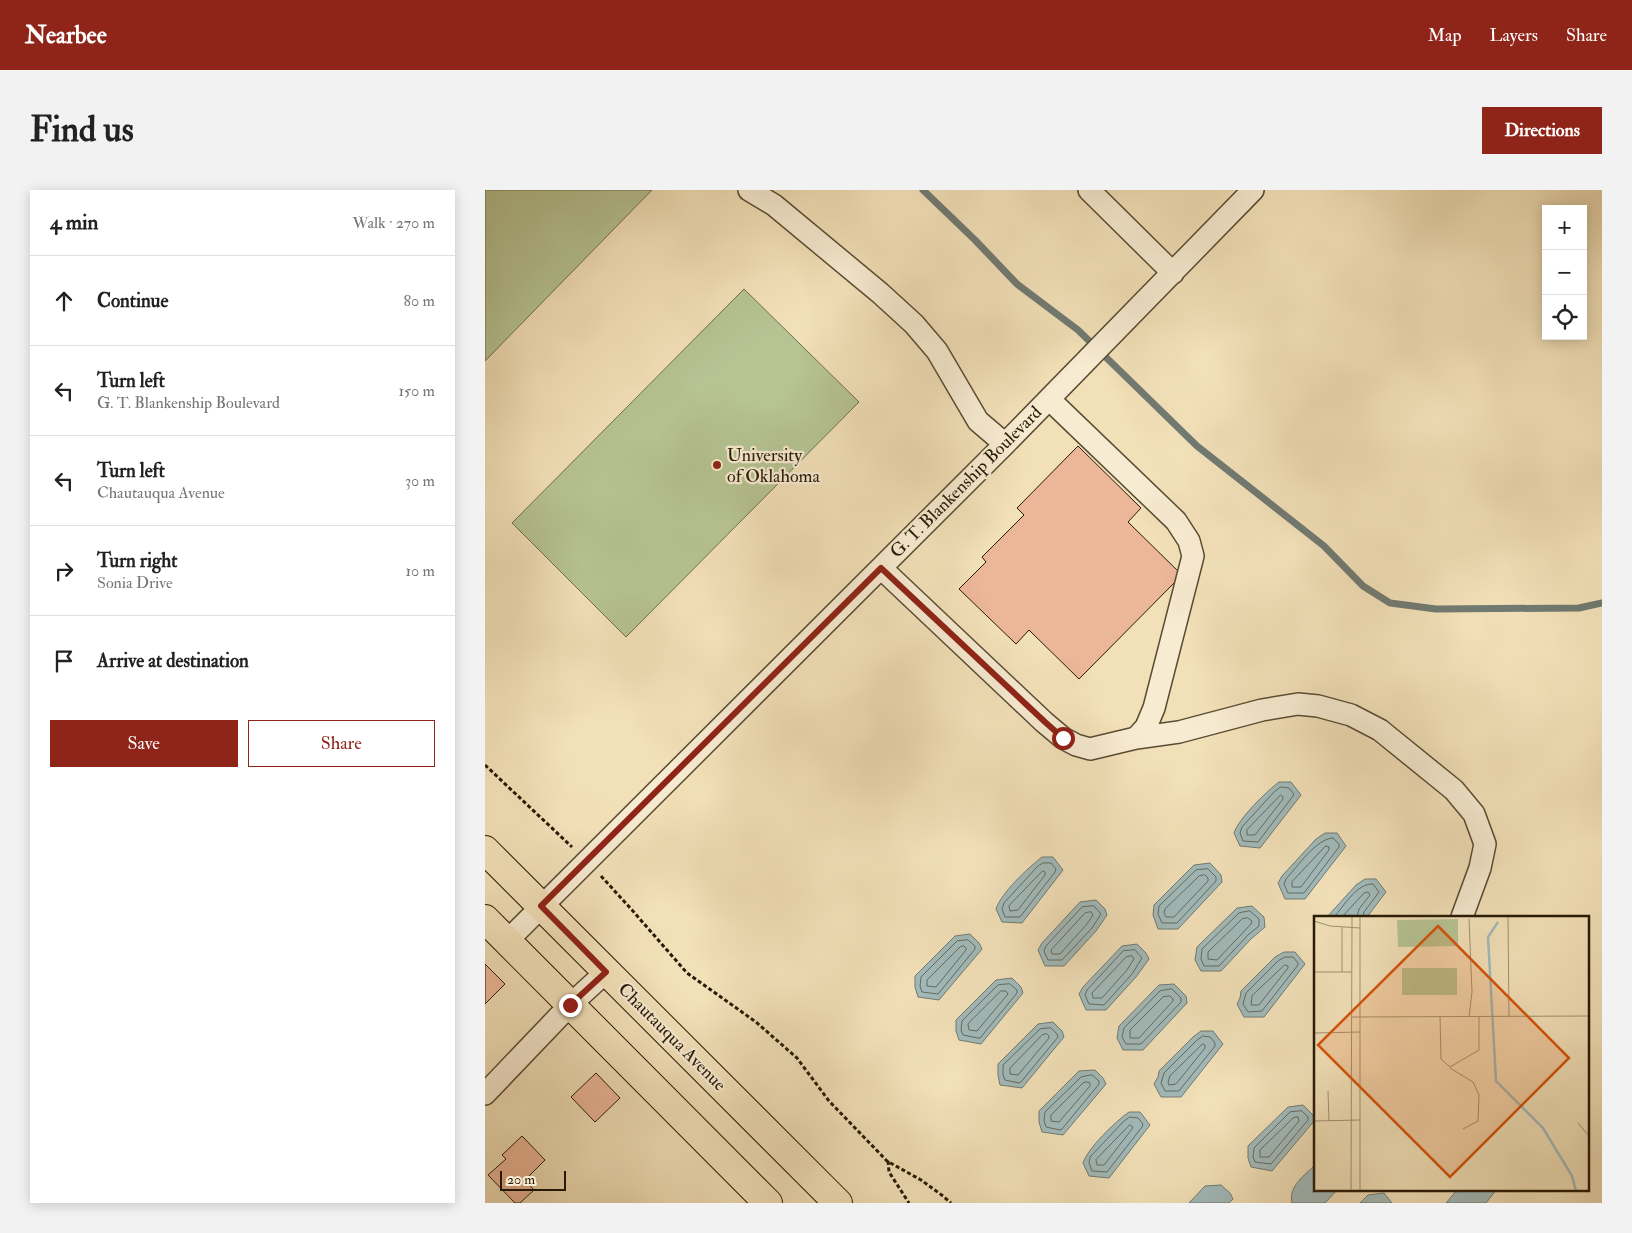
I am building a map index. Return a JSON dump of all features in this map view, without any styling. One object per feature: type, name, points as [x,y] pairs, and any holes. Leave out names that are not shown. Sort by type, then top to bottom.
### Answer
[{"type":"main road","name":"Chautauqua Avenue","points":[[485,850],[838,1203]]},
{"type":"main road","points":[[485,919],[768,1203]]},
{"type":"street","points":[[749,190],[774,205],[880,293],[914,324],[937,351],[978,421],[1005,444]]},
{"type":"street","points":[[1089,190],[1173,273]]},
{"type":"street","name":"G. T. Blankenship Boulevard","points":[[507,941],[1005,444],[1253,190]]},
{"type":"street","points":[[1049,399],[1176,521],[1189,541],[1193,556],[1153,708],[1146,727],[1136,738]]},
{"type":"street","points":[[881,568],[1045,722],[1063,738],[1076,745],[1090,749],[1136,738],[1179,732],[1263,710],[1298,704],[1318,706],[1351,716],[1380,730],[1454,790],[1474,814],[1485,844],[1480,868],[1462,916]]},
{"type":"street","points":[[485,1094],[570,1005],[606,972]]},
{"type":"path","points":[[485,765],[587,862],[687,973],[756,1022],[797,1058],[829,1101],[887,1161],[921,1180],[951,1203]]},
{"type":"path","points":[[887,1161],[889,1172],[909,1203]]},
{"type":"green space","points":[[485,190],[652,190],[485,361]]},
{"type":"green space","points":[[744,289],[859,402],[626,637],[512,523]]},
{"type":"water","points":[[1279,782],[1291,782],[1301,795],[1260,848],[1240,846],[1234,833],[1241,820]]},
{"type":"water","points":[[1325,833],[1337,833],[1346,846],[1305,899],[1285,899],[1278,883],[1282,876],[1316,839]]},
{"type":"water","points":[[1042,857],[1053,857],[1063,870],[1022,923],[1002,922],[996,909],[1003,896]]},
{"type":"water","points":[[1210,863],[1221,875],[1222,882],[1178,929],[1158,929],[1153,915],[1154,905],[1194,865]]},
{"type":"water","points":[[1365,879],[1376,879],[1386,892],[1368,916],[1328,916],[1356,885]]},
{"type":"water","points":[[1096,900],[1105,909],[1107,915],[1096,931],[1064,966],[1045,966],[1038,950],[1042,943],[1080,902]]},
{"type":"water","points":[[1252,906],[1264,917],[1265,927],[1221,971],[1201,971],[1195,960],[1197,947],[1237,908]]},
{"type":"water","points":[[970,934],[982,949],[939,1000],[918,997],[915,987],[915,976],[955,936]]},
{"type":"water","points":[[1137,944],[1149,959],[1136,977],[1106,1010],[1086,1010],[1079,994],[1083,987],[1122,946]]},
{"type":"water","points":[[1284,952],[1295,952],[1305,964],[1264,1017],[1244,1017],[1237,1004],[1241,991],[1275,957]]},
{"type":"water","points":[[1012,978],[1021,987],[1023,993],[981,1044],[959,1040],[956,1031],[956,1020],[996,980]]},
{"type":"water","points":[[1174,984],[1186,996],[1187,1003],[1143,1050],[1123,1050],[1117,1038],[1119,1026],[1159,985]]},
{"type":"water","points":[[1053,1022],[1062,1031],[1064,1037],[1022,1088],[1000,1085],[998,1064],[1038,1024]]},
{"type":"water","points":[[1201,1031],[1213,1031],[1223,1044],[1181,1097],[1161,1097],[1154,1084],[1159,1071]]},
{"type":"water","points":[[1095,1070],[1106,1084],[1063,1135],[1042,1132],[1039,1122],[1039,1111],[1079,1071]]},
{"type":"water","points":[[1303,1105],[1312,1114],[1314,1121],[1272,1171],[1251,1167],[1248,1158],[1248,1146],[1288,1107]]},
{"type":"water","points":[[1129,1112],[1140,1112],[1150,1125],[1109,1178],[1089,1176],[1083,1163],[1090,1150]]},
{"type":"water","points":[[1314,1166],[1314,1190],[1337,1190],[1325,1203],[1292,1203],[1291,1197],[1295,1186]]},
{"type":"water","points":[[1221,1185],[1230,1193],[1233,1199],[1229,1203],[1189,1203],[1205,1186]]},
{"type":"water","points":[[1457,1190],[1496,1190],[1486,1203],[1446,1203]]},
{"type":"water","points":[[1384,1193],[1392,1203],[1360,1203],[1368,1195]]},
{"type":"building","points":[[1078,446],[1141,508],[1128,522],[1182,575],[1079,679],[1029,630],[1016,644],[959,589],[986,562],[982,557],[1024,515],[1017,508]]},
{"type":"building","points":[[485,964],[505,984],[485,1004]]},
{"type":"building","points":[[596,1073],[620,1098],[595,1122],[571,1097]]},
{"type":"building","points":[[522,1136],[545,1160],[525,1180],[534,1190],[520,1203],[515,1203],[488,1175],[506,1159],[502,1155]]},
{"type":"waterway","points":[[923,190],[1017,284],[1078,330],[1197,446],[1324,546],[1363,586],[1390,603],[1436,609],[1579,608],[1602,603]]},
{"type":"place","name":"University of Oklahoma","points":[[717,465]]},
{"type":"route","points":[[570,1005],[606,972],[541,906],[881,568],[1063,738]]}]
